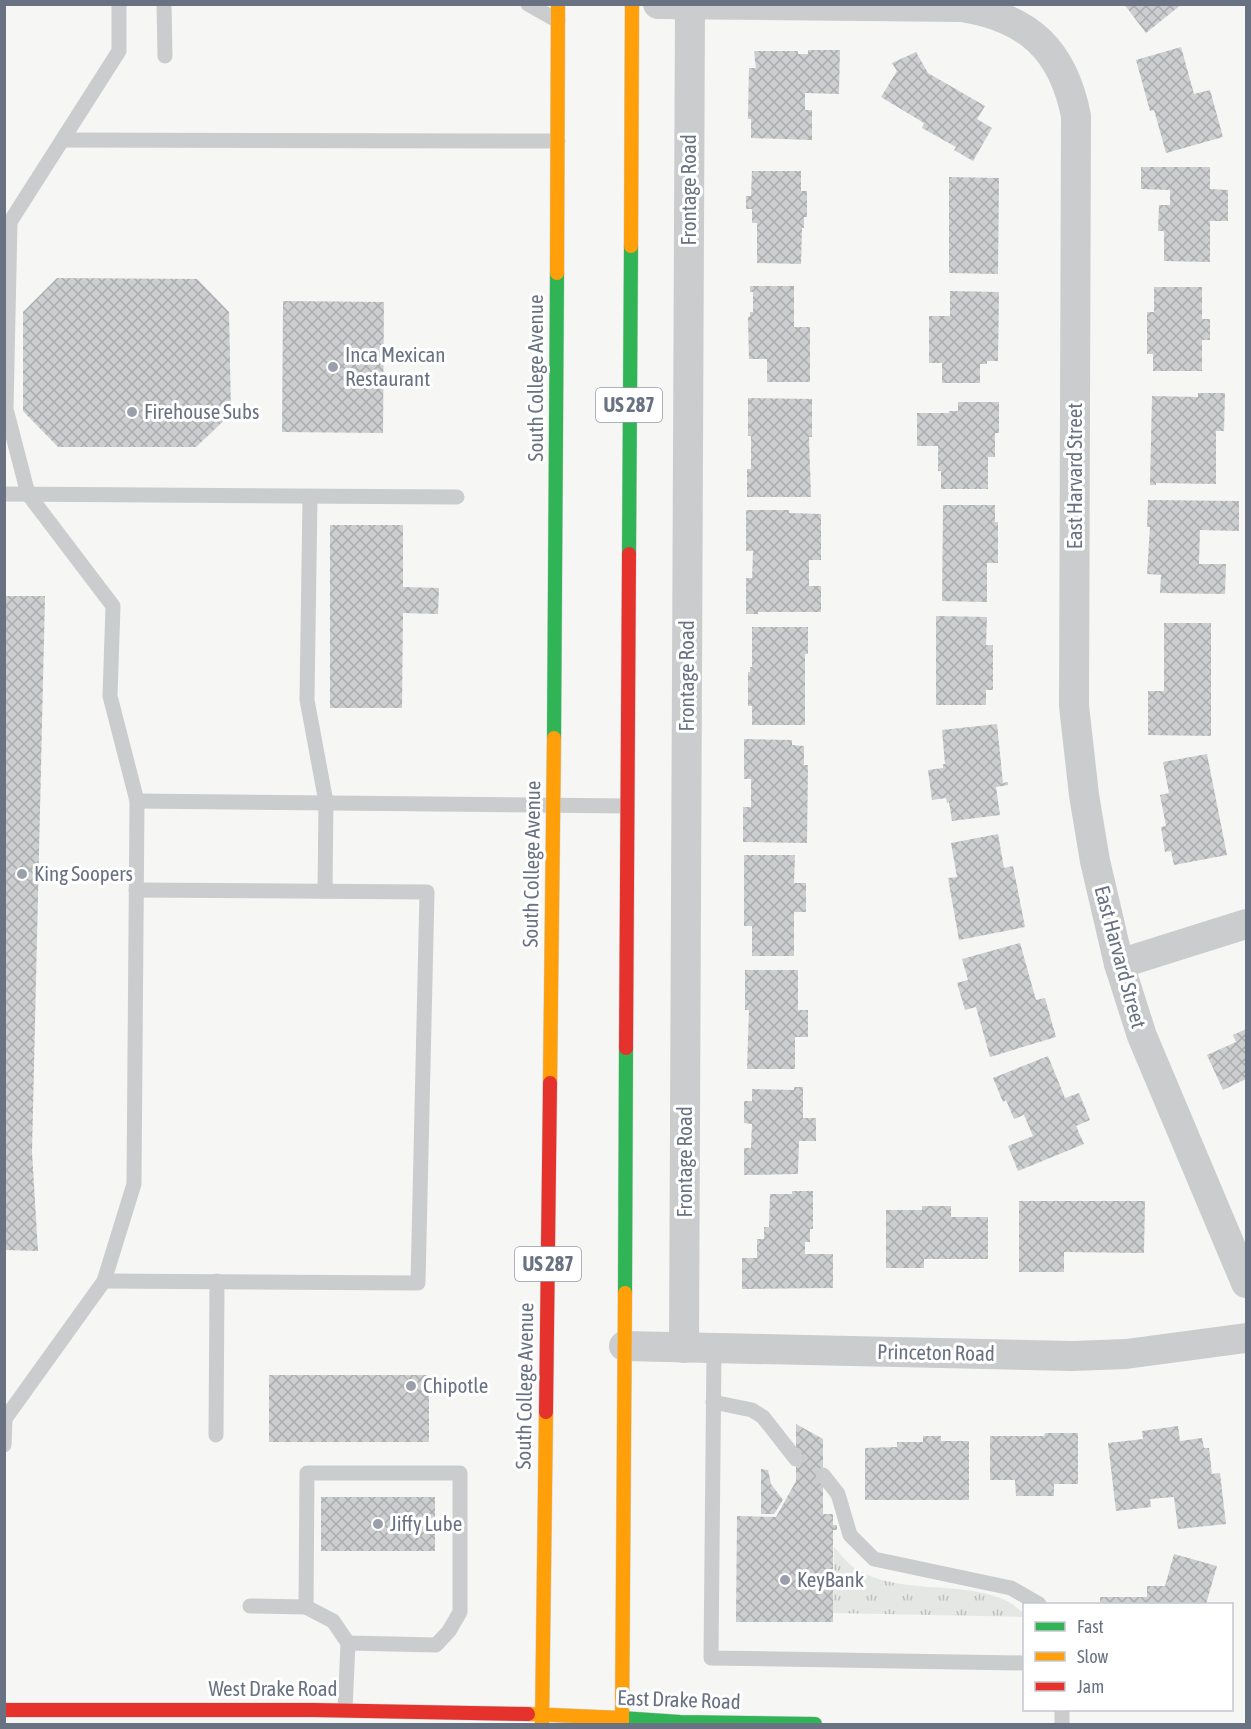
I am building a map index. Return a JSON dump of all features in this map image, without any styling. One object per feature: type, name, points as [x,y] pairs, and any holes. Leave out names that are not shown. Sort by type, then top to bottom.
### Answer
[{"type":"main road","name":"South College Avenue","points":[[542,1719],[554,804],[558,4]]},
{"type":"main road","name":"US 287","points":[[622,1721],[632,4]]},
{"type":"main road","name":"West Drake Road","points":[[4,1710],[345,1710],[542,1719]]},
{"type":"main road","points":[[108,1724],[168,1710]]},
{"type":"main road","name":"East Drake Road","points":[[542,1719],[815,1725]]},
{"type":"street","name":"East Harvard Street","points":[[658,4],[962,7],[987,11],[1011,20],[1037,38],[1058,62],[1071,91],[1076,116],[1074,706],[1084,795],[1093,850],[1119,964],[1142,1036],[1246,1283]]},
{"type":"street","name":"Frontage Road","points":[[684,1348],[690,5]]},
{"type":"street","points":[[1119,964],[1246,924]]},
{"type":"street","name":"Princeton Road","points":[[624,1346],[1072,1356],[1126,1354],[1246,1338]]},
{"type":"lane","points":[[4,1445],[5,1419],[104,1281],[134,1184],[137,801],[110,696],[113,606],[28,494],[6,409],[10,222],[119,51],[119,4]]},
{"type":"lane","points":[[164,4],[165,56]]},
{"type":"lane","points":[[528,4],[558,21]]},
{"type":"lane","points":[[63,140],[558,141]]},
{"type":"lane","points":[[4,494],[457,497]]},
{"type":"lane","points":[[310,497],[307,700],[326,802],[325,891]]},
{"type":"lane","points":[[137,801],[627,806]]},
{"type":"lane","points":[[104,1281],[418,1283],[427,892],[136,890]]},
{"type":"lane","points":[[216,1435],[217,1281]]},
{"type":"lane","points":[[714,1349],[711,1658],[1023,1662]]},
{"type":"lane","points":[[713,1402],[752,1410],[763,1418],[796,1459]]},
{"type":"lane","points":[[306,1607],[307,1473],[460,1473],[460,1612],[449,1631],[436,1645],[348,1643]]},
{"type":"lane","points":[[823,1475],[838,1494],[850,1535],[874,1559],[1011,1588],[1036,1603]]},
{"type":"lane","points":[[250,1606],[306,1607],[333,1621],[348,1643],[345,1710]]},
{"type":"green space","points":[[834,1547],[853,1567],[871,1576],[889,1582],[987,1594],[1010,1603],[1023,1612],[1023,1617],[833,1613]]},
{"type":"building","points":[[1124,4],[1182,4],[1146,33]]},
{"type":"building","points":[[1181,47],[1194,94],[1210,90],[1223,137],[1166,153],[1154,110],[1150,111],[1136,60]]},
{"type":"building","points":[[808,50],[840,50],[839,94],[805,93],[805,110],[812,110],[812,140],[751,138],[751,119],[748,119],[749,68],[756,68],[754,51],[798,51],[798,54],[808,54]]},
{"type":"building","points":[[916,52],[928,73],[985,106],[977,119],[992,128],[973,161],[954,150],[956,147],[922,128],[924,123],[881,97],[897,71],[892,63]]},
{"type":"building","points":[[1141,167],[1210,167],[1210,189],[1228,190],[1228,221],[1210,221],[1210,262],[1164,261],[1164,231],[1158,231],[1159,205],[1170,205],[1170,190],[1141,189]]},
{"type":"building","points":[[752,171],[801,171],[801,191],[807,191],[807,217],[804,217],[804,228],[802,228],[801,264],[757,263],[757,223],[752,223],[752,209],[746,209],[746,196],[751,196]]},
{"type":"building","points":[[949,177],[999,178],[998,274],[949,273]]},
{"type":"building","points":[[57,278],[197,279],[229,312],[231,414],[196,447],[58,447],[23,411],[23,312]]},
{"type":"building","points":[[750,286],[794,286],[794,327],[810,327],[810,382],[767,382],[767,359],[749,359],[748,317],[750,317],[750,312],[753,312],[753,292],[750,292]]},
{"type":"building","points":[[1154,287],[1202,287],[1202,319],[1210,319],[1210,340],[1202,340],[1202,371],[1153,371],[1153,354],[1147,354],[1147,312],[1154,312]]},
{"type":"building","points":[[950,291],[999,292],[998,361],[987,361],[987,364],[980,364],[980,383],[942,383],[942,363],[929,363],[929,316],[950,316]]},
{"type":"building","name":"Inca Mexican Restaurant","points":[[283,301],[384,302],[383,433],[282,432]]},
{"type":"building","points":[[1198,393],[1225,393],[1224,431],[1216,431],[1216,484],[1156,483],[1156,485],[1150,485],[1152,396],[1198,397]]},
{"type":"building","points":[[748,398],[812,399],[812,437],[809,437],[811,497],[747,497],[747,469],[751,469]]},
{"type":"building","points":[[958,402],[999,402],[999,433],[995,433],[995,457],[988,457],[988,489],[941,489],[938,446],[917,446],[917,413],[958,411]]},
{"type":"building","points":[[1148,500],[1239,501],[1239,531],[1200,530],[1199,564],[1226,564],[1225,594],[1160,593],[1161,575],[1147,574],[1150,527],[1147,527]]},
{"type":"building","points":[[943,505],[995,505],[995,522],[998,522],[998,563],[987,563],[987,602],[942,601]]},
{"type":"building","points":[[746,510],[789,510],[789,513],[821,514],[821,560],[809,560],[809,586],[821,586],[821,612],[746,614],[746,578],[752,578],[753,551],[746,551]]},
{"type":"building","points":[[330,525],[403,525],[403,587],[439,588],[438,614],[403,613],[402,708],[330,708]]},
{"type":"building","name":"King Soopers","points":[[4,596],[45,596],[32,1152],[38,1251],[4,1250]]},
{"type":"building","points":[[936,616],[987,617],[986,645],[993,645],[993,690],[986,690],[986,705],[936,705]]},
{"type":"building","points":[[1164,623],[1211,623],[1211,736],[1148,735],[1148,691],[1164,691]]},
{"type":"building","points":[[752,627],[808,627],[808,654],[805,654],[805,725],[752,725],[752,706],[748,706],[748,672],[752,667]]},
{"type":"building","points":[[997,724],[1003,783],[1008,782],[1008,785],[996,787],[1000,815],[952,821],[949,802],[947,803],[946,798],[932,800],[928,770],[943,768],[945,764],[942,730]]},
{"type":"building","points":[[744,739],[792,740],[792,745],[804,746],[804,765],[808,765],[807,843],[743,842],[743,807],[751,807],[751,779],[744,779]]},
{"type":"building","points":[[1207,754],[1227,855],[1174,865],[1171,851],[1165,852],[1161,827],[1166,826],[1160,795],[1169,793],[1163,762]]},
{"type":"building","points":[[998,834],[1004,868],[1013,866],[1025,927],[959,940],[948,878],[957,877],[951,843]]},
{"type":"building","points":[[744,855],[795,855],[794,883],[806,883],[806,912],[794,912],[794,956],[752,956],[752,926],[744,926]]},
{"type":"building","points":[[1020,943],[1036,1000],[1045,998],[1056,1037],[990,1057],[976,1007],[965,1010],[957,983],[968,980],[962,959]]},
{"type":"building","points":[[745,970],[798,970],[798,1010],[808,1010],[808,1037],[795,1037],[795,1069],[747,1069],[749,1010],[745,1010]]},
{"type":"building","points":[[1246,1029],[1246,1079],[1223,1090],[1207,1055],[1236,1042],[1233,1035]]},
{"type":"building","points":[[1048,1056],[1065,1098],[1079,1093],[1090,1120],[1076,1126],[1084,1144],[1018,1171],[1008,1146],[1033,1136],[1024,1115],[1014,1119],[1006,1100],[1003,1102],[993,1078]]},
{"type":"building","points":[[794,1087],[803,1087],[803,1118],[816,1118],[816,1141],[799,1141],[798,1174],[744,1175],[744,1148],[751,1148],[752,1124],[744,1123],[744,1101],[752,1101],[752,1089],[794,1090]]},
{"type":"building","points":[[792,1191],[813,1191],[813,1229],[810,1229],[810,1242],[805,1242],[805,1254],[833,1254],[833,1288],[742,1289],[742,1258],[757,1258],[757,1239],[764,1239],[764,1227],[769,1227],[770,1194],[792,1194]]},
{"type":"building","points":[[1019,1201],[1145,1201],[1144,1253],[1064,1252],[1064,1272],[1019,1272]]},
{"type":"building","points":[[922,1206],[951,1206],[951,1217],[988,1217],[988,1259],[924,1259],[924,1268],[886,1268],[886,1210],[922,1210]]},
{"type":"building","points":[[269,1375],[429,1375],[429,1442],[269,1442]]},
{"type":"building","points":[[796,1424],[823,1439],[823,1514],[833,1514],[833,1525],[837,1525],[837,1530],[833,1530],[833,1622],[736,1622],[737,1516],[776,1517],[796,1481]]},
{"type":"building","points":[[1178,1426],[1180,1441],[1202,1438],[1204,1448],[1209,1448],[1212,1474],[1220,1473],[1226,1524],[1178,1529],[1174,1497],[1150,1499],[1151,1507],[1116,1511],[1108,1443],[1143,1439],[1142,1431]]},
{"type":"building","points":[[1045,1433],[1078,1433],[1078,1484],[1054,1484],[1054,1496],[1016,1496],[1015,1480],[990,1480],[990,1436],[1044,1436]]},
{"type":"building","points":[[923,1436],[941,1436],[941,1441],[969,1441],[969,1500],[865,1500],[865,1448],[897,1447],[897,1442],[923,1442]]},
{"type":"building","points":[[761,1469],[768,1470],[771,1484],[783,1500],[774,1514],[761,1514]]},
{"type":"building","name":"Jiffy Lube","points":[[321,1497],[435,1497],[435,1551],[321,1551]]},
{"type":"building","points":[[1174,1554],[1217,1566],[1206,1603],[1100,1603],[1100,1597],[1147,1597],[1147,1586],[1165,1586]]},
{"type":"traffic: fast","points":[[629,554],[631,246]]},
{"type":"traffic: fast","points":[[554,738],[557,273]]},
{"type":"traffic: fast","points":[[625,1293],[626,1048]]},
{"type":"traffic: fast","points":[[621,1718],[680,1722],[815,1724]]},
{"type":"traffic: slow","points":[[557,273],[558,4]]},
{"type":"traffic: slow","points":[[631,246],[632,4]]},
{"type":"traffic: slow","points":[[550,1083],[554,738]]},
{"type":"traffic: slow","points":[[622,1724],[625,1293]]},
{"type":"traffic: slow","points":[[542,1724],[546,1412]]},
{"type":"traffic: slow","points":[[528,1714],[621,1718]]},
{"type":"traffic: jam","points":[[626,1048],[629,554]]},
{"type":"traffic: jam","points":[[546,1412],[550,1083]]},
{"type":"traffic: jam","points":[[4,1710],[313,1710],[528,1714]]},
{"type":"place","name":"Inca Mexican Restaurant","points":[[333,367]]},
{"type":"place","name":"Firehouse Subs","points":[[132,412]]},
{"type":"place","name":"King Soopers","points":[[22,874]]},
{"type":"place","name":"Chipotle","points":[[411,1386]]},
{"type":"place","name":"Jiffy Lube","points":[[378,1524]]},
{"type":"place","name":"KeyBank","points":[[785,1580]]}]
